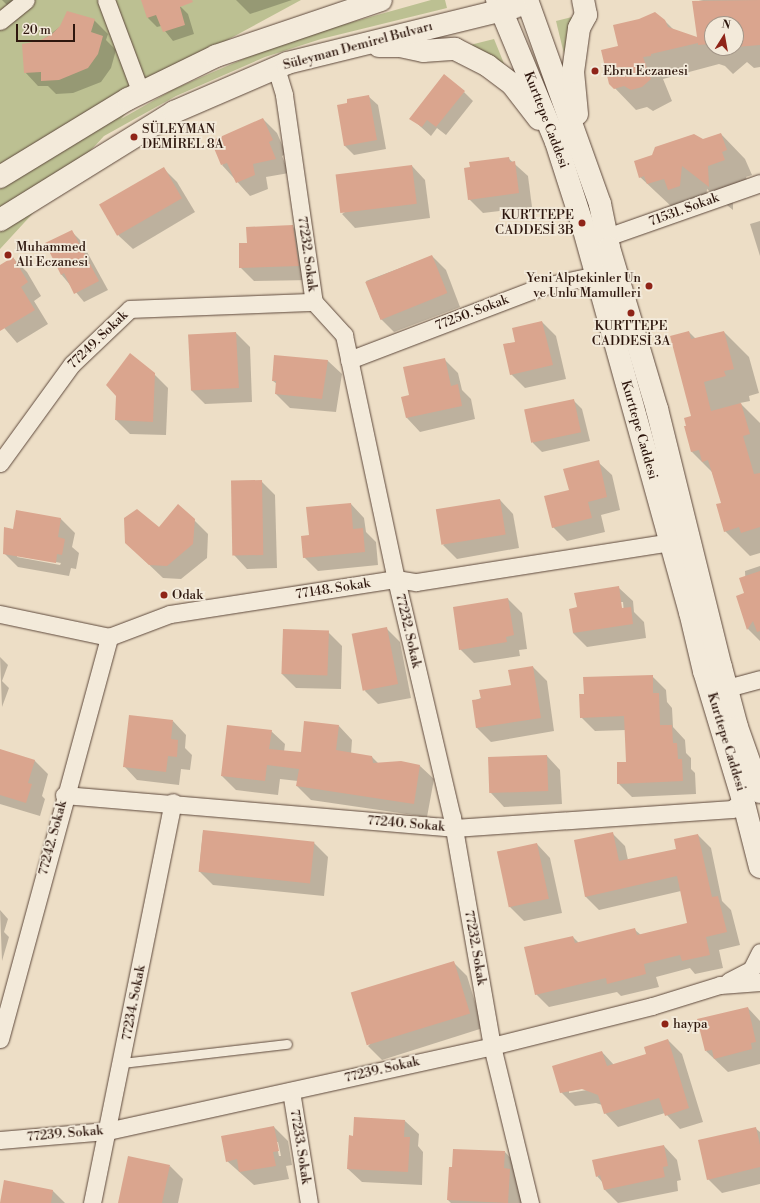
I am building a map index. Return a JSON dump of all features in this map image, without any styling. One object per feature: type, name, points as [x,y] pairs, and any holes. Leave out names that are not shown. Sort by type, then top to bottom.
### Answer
[{"type":"main road","points":[[0,177],[141,93],[216,56],[381,0]]},
{"type":"main road","points":[[580,141],[573,72],[577,34],[586,14],[583,0]]},
{"type":"main road","name":"Kurttepe Caddesi","points":[[529,1],[580,141],[600,204],[607,237],[657,409],[752,796],[760,868]]},
{"type":"main road","name":"Süleyman Demirel Bulvarı","points":[[0,220],[174,112],[276,68],[501,3],[529,1]]},
{"type":"main road","name":"Kurttepe Caddesi","points":[[501,3],[556,142],[597,275],[704,671],[752,796]]},
{"type":"main road","points":[[356,46],[400,46],[423,51],[455,49],[473,57],[512,84],[556,142]]},
{"type":"street","points":[[0,21],[26,0]]},
{"type":"street","points":[[106,0],[141,93]]},
{"type":"street","name":"77232. Sokak","points":[[276,68],[284,95],[314,302],[344,335],[396,579],[454,828],[492,1046],[530,1203]]},
{"type":"street","name":"71531. Sokak","points":[[607,237],[760,183]]},
{"type":"street","name":"77250. Sokak","points":[[349,360],[540,287],[597,275]]},
{"type":"street","name":"77249. Sokak","points":[[0,463],[72,364],[130,309],[314,302]]},
{"type":"street","name":"77148. Sokak","points":[[109,637],[170,614],[396,579],[416,582],[670,542]]},
{"type":"street","points":[[0,614],[109,637]]},
{"type":"street","name":"77242. Sokak","points":[[0,1039],[64,795],[109,637]]},
{"type":"street","points":[[726,688],[760,679]]},
{"type":"street","name":"77240. Sokak","points":[[64,795],[173,802],[454,828],[732,809],[752,796]]},
{"type":"street","name":"77234. Sokak","points":[[92,1203],[122,1063],[173,802]]},
{"type":"street","points":[[720,985],[751,970],[760,952]]},
{"type":"street","name":"77239. Sokak","points":[[0,1140],[107,1131],[492,1046],[652,1006],[720,985],[760,982]]},
{"type":"street","name":"77233. Sokak","points":[[291,1091],[309,1203]]},
{"type":"lane","points":[[122,1063],[287,1044]]},
{"type":"green space","points":[[0,0],[301,0],[157,78],[121,119],[174,89],[264,50],[320,31],[431,0],[445,0],[447,8],[321,39],[265,57],[176,96],[104,136],[0,249]]},
{"type":"green space","points":[[576,16],[564,54],[556,21]]},
{"type":"green space","points":[[494,39],[505,66],[470,45]]},
{"type":"building","points":[[141,0],[192,0],[193,2],[180,7],[185,25],[163,32],[156,15],[147,18]]},
{"type":"building","points":[[760,0],[760,45],[744,46],[744,16],[704,16],[704,44],[698,45],[698,43],[643,57],[651,79],[642,87],[631,90],[624,86],[614,89],[609,84],[601,50],[618,46],[613,25],[639,19],[655,12],[665,20],[668,27],[697,37],[692,1]]},
{"type":"building","points":[[67,11],[95,19],[91,32],[103,36],[98,54],[88,68],[59,80],[41,81],[41,72],[24,73],[22,44],[39,41],[52,34],[60,26]]},
{"type":"building","points":[[444,74],[465,91],[436,127],[427,120],[422,127],[409,119]]},
{"type":"building","points":[[369,95],[377,140],[344,146],[337,105],[347,103],[347,99]]},
{"type":"building","points":[[263,118],[273,140],[269,142],[276,159],[253,164],[255,175],[236,183],[227,163],[221,165],[211,141]]},
{"type":"building","points":[[721,133],[727,150],[722,152],[725,160],[708,166],[709,187],[682,166],[680,186],[668,190],[664,179],[647,184],[644,176],[639,178],[634,161],[652,155],[655,147],[694,134],[703,139]]},
{"type":"building","points":[[509,157],[510,162],[515,161],[519,193],[468,200],[464,168],[470,167],[469,162]]},
{"type":"building","points":[[412,165],[417,204],[340,213],[336,174]]},
{"type":"building","points":[[164,167],[182,198],[117,236],[99,204]]},
{"type":"building","points":[[293,225],[299,266],[239,268],[239,243],[247,243],[246,227]]},
{"type":"building","points":[[72,230],[99,281],[74,294],[64,273],[61,275],[45,243]]},
{"type":"building","points":[[432,255],[447,293],[381,320],[365,282]]},
{"type":"building","points":[[13,257],[28,282],[21,287],[35,310],[0,331],[0,265]]},
{"type":"building","points":[[542,321],[553,365],[510,375],[503,344],[515,342],[512,328]]},
{"type":"building","points":[[689,331],[691,339],[724,331],[734,369],[724,371],[726,376],[704,382],[711,411],[741,403],[750,434],[743,436],[754,474],[760,473],[760,527],[741,533],[739,527],[724,532],[716,504],[721,503],[708,460],[702,462],[699,450],[691,452],[684,426],[686,426],[684,418],[691,416],[670,336]]},
{"type":"building","points":[[236,332],[239,388],[191,390],[188,335]]},
{"type":"building","points":[[130,353],[155,373],[153,422],[115,420],[116,396],[106,385]]},
{"type":"building","points":[[274,355],[328,360],[322,399],[275,394],[276,381],[272,381]]},
{"type":"building","points":[[445,358],[451,386],[458,384],[462,406],[406,418],[401,397],[409,395],[403,367]]},
{"type":"building","points":[[574,399],[581,432],[531,443],[524,410]]},
{"type":"building","points":[[599,460],[607,497],[588,502],[592,518],[552,528],[544,496],[569,490],[563,469]]},
{"type":"building","points":[[262,480],[263,555],[232,556],[231,481]]},
{"type":"building","points":[[500,499],[506,535],[441,545],[436,509]]},
{"type":"building","points":[[351,503],[353,529],[363,528],[365,552],[303,558],[301,536],[309,535],[306,507]]},
{"type":"building","points":[[178,504],[195,519],[193,544],[167,566],[149,565],[125,543],[124,518],[137,509],[159,527]]},
{"type":"building","points":[[16,510],[61,518],[58,537],[65,539],[62,555],[57,554],[56,563],[3,554],[4,527],[13,529]]},
{"type":"building","points":[[760,571],[760,631],[757,632],[753,621],[747,630],[736,596],[744,593],[739,578]]},
{"type":"building","points":[[619,586],[622,608],[631,607],[633,624],[573,633],[569,609],[577,607],[574,593]]},
{"type":"building","points":[[508,598],[514,635],[506,637],[507,642],[459,650],[453,607]]},
{"type":"building","points":[[387,627],[398,684],[363,691],[352,634]]},
{"type":"building","points":[[283,629],[329,631],[327,676],[281,674]]},
{"type":"building","points":[[533,666],[541,718],[476,728],[472,700],[481,699],[479,690],[511,685],[508,670]]},
{"type":"building","points":[[653,675],[653,693],[659,693],[660,725],[672,725],[673,743],[677,743],[678,759],[682,759],[683,781],[617,784],[617,762],[626,762],[624,716],[580,718],[579,694],[584,694],[583,677]]},
{"type":"building","points":[[129,715],[173,720],[171,739],[178,740],[177,757],[168,756],[166,772],[123,767]]},
{"type":"building","points":[[304,721],[339,725],[336,750],[372,756],[373,763],[401,761],[420,765],[414,804],[296,786],[299,769],[267,765],[265,781],[221,776],[227,725],[272,730],[269,749],[301,752]]},
{"type":"building","points":[[0,749],[35,760],[28,783],[32,784],[26,803],[0,795]]},
{"type":"building","points":[[547,755],[548,791],[489,793],[488,757]]},
{"type":"building","points":[[203,830],[314,842],[310,883],[199,872]]},
{"type":"building","points":[[613,832],[619,861],[676,849],[674,839],[698,834],[712,897],[718,896],[727,932],[706,937],[710,955],[682,961],[680,955],[644,964],[646,974],[607,984],[606,978],[535,995],[524,947],[573,936],[575,943],[635,928],[637,935],[687,923],[677,876],[585,897],[574,840]]},
{"type":"building","points":[[537,843],[549,899],[509,907],[497,852]]},
{"type":"building","points":[[454,961],[470,1014],[367,1045],[351,993]]},
{"type":"building","points":[[748,1007],[756,1042],[751,1043],[752,1049],[714,1059],[712,1050],[705,1051],[697,1019]]},
{"type":"building","points":[[668,1039],[689,1108],[665,1116],[659,1098],[604,1114],[598,1095],[582,1089],[560,1093],[552,1066],[602,1051],[607,1066],[646,1054],[644,1047]]},
{"type":"building","points":[[354,1117],[405,1120],[404,1137],[410,1137],[408,1172],[347,1169],[349,1135],[353,1136]]},
{"type":"building","points":[[274,1126],[279,1151],[273,1152],[276,1166],[239,1172],[237,1159],[226,1162],[221,1136]]},
{"type":"building","points":[[756,1127],[760,1145],[760,1167],[707,1180],[698,1140]]},
{"type":"building","points":[[664,1145],[668,1166],[663,1167],[665,1177],[604,1190],[600,1175],[596,1177],[592,1160]]},
{"type":"building","points":[[453,1149],[505,1151],[504,1168],[510,1169],[508,1203],[447,1200],[449,1167],[452,1167]]},
{"type":"building","points":[[128,1156],[170,1165],[162,1203],[118,1203]]},
{"type":"building","points":[[4,1180],[53,1190],[51,1203],[0,1203]]},
{"type":"place","name":"Ebru Eczanesi","points":[[595,71]]},
{"type":"place","name":"SÜLEYMAN DEMİREL 8A","points":[[134,137]]},
{"type":"place","name":"KURTTEPE CADDESİ 3B","points":[[582,223]]},
{"type":"place","name":"Muhammed Ali Eczanesi","points":[[8,255]]},
{"type":"place","name":"Yeni Alptekinler Un ve Unlu Mamulleri","points":[[649,286]]},
{"type":"place","name":"KURTTEPE CADDESİ 3A","points":[[631,313]]},
{"type":"place","name":"Odak","points":[[164,595]]},
{"type":"place","name":"haypa","points":[[665,1024]]}]
